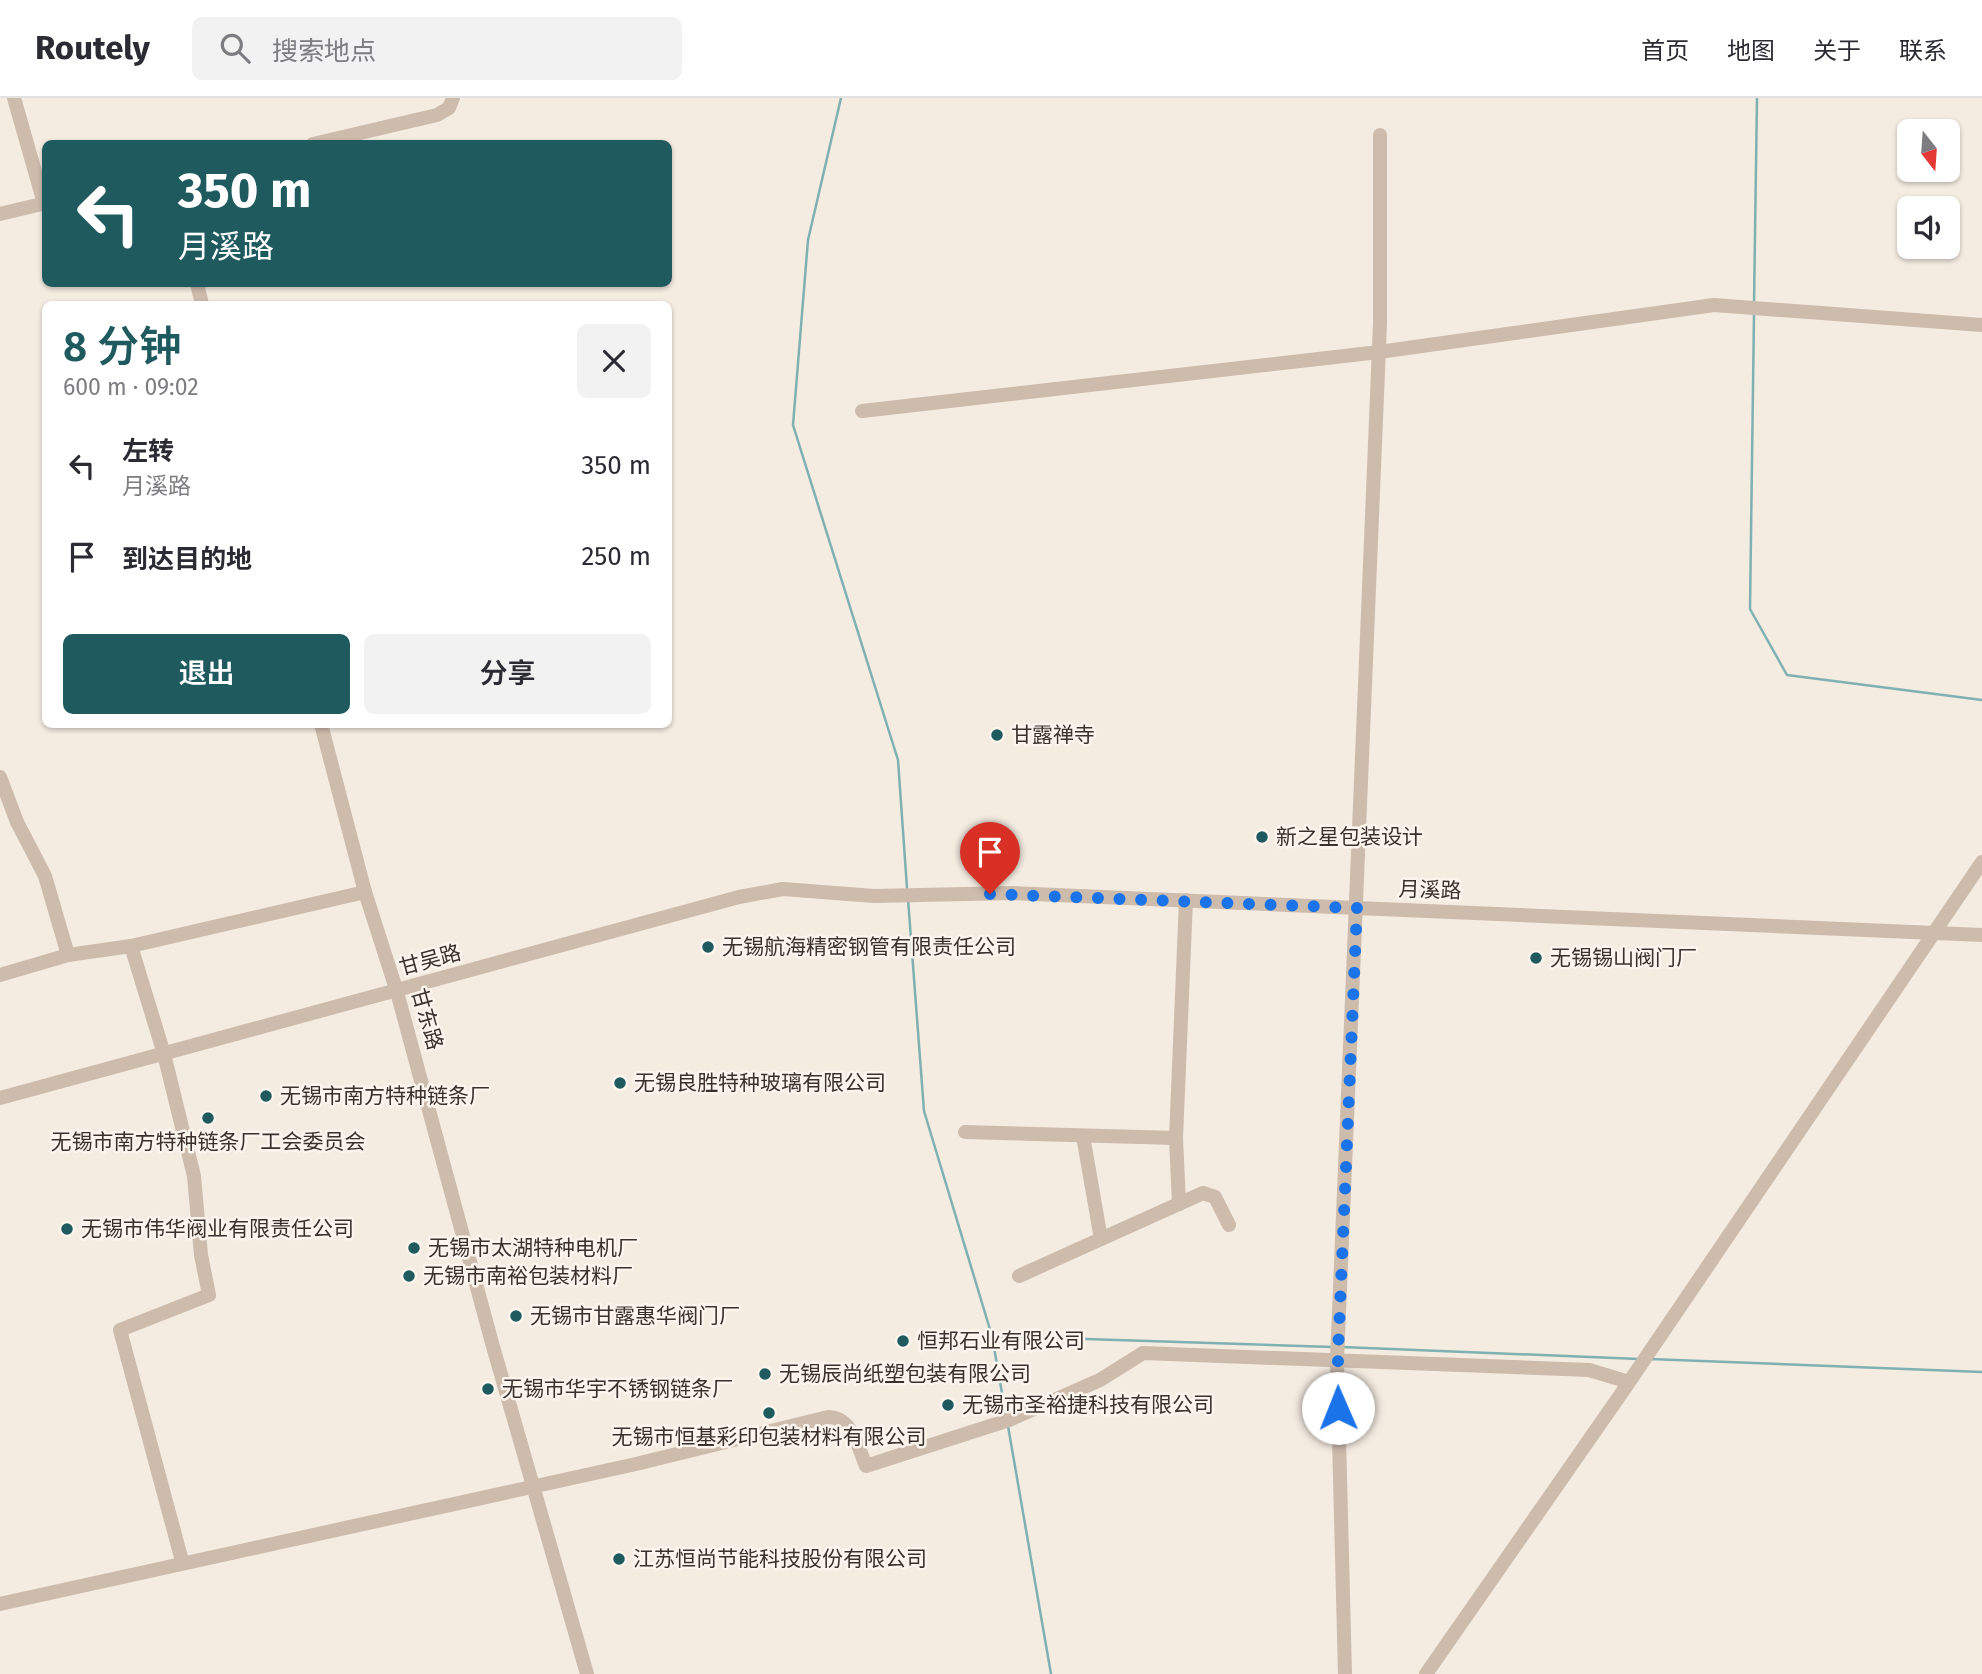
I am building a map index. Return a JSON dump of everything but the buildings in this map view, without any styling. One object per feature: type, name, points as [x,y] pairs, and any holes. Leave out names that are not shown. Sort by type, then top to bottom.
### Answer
[{"type":"street","points":[[14,98],[42,193]]},
{"type":"street","points":[[330,140],[437,115],[449,108],[453,98]]},
{"type":"street","points":[[1345,1674],[1338,1351],[1379,352],[1380,135]]},
{"type":"street","points":[[0,214],[42,204]]},
{"type":"street","points":[[862,411],[1379,352],[1714,305],[1982,324]]},
{"type":"street","name":"甘东路","points":[[322,728],[365,892],[397,990],[451,1182],[492,1343],[587,1674]]},
{"type":"street","points":[[0,777],[17,822],[45,876],[68,956]]},
{"type":"street","points":[[1426,1674],[1645,1359],[1982,862]]},
{"type":"street","name":"甘吴路","points":[[0,1098],[739,897],[783,889],[924,897]]},
{"type":"street","points":[[0,975],[68,956],[131,946],[365,892]]},
{"type":"street","name":"月溪路","points":[[924,897],[1012,893],[1982,935]]},
{"type":"street","points":[[1179,1204],[1176,1138],[1186,900]]},
{"type":"street","points":[[131,946],[164,1054],[194,1176],[201,1255],[209,1296],[120,1330],[182,1561]]},
{"type":"street","points":[[965,1132],[1176,1138]]},
{"type":"street","points":[[1083,1136],[1101,1239]]},
{"type":"street","points":[[1019,1276],[1203,1193],[1210,1193],[1229,1225]]},
{"type":"street","points":[[0,1604],[182,1561],[636,1464],[828,1417],[838,1417],[847,1424],[866,1466],[1009,1420],[1100,1380],[1143,1353],[1338,1351],[1590,1370],[1629,1382]]},
{"type":"waterway","points":[[841,98],[808,240],[793,425],[898,760],[907,888]]},
{"type":"waterway","points":[[1754,304],[1757,98]]},
{"type":"waterway","points":[[1754,314],[1750,609],[1787,675],[1982,700]]},
{"type":"waterway","points":[[908,899],[924,1111],[992,1336],[1006,1416]]},
{"type":"waterway","points":[[992,1336],[1332,1347]]},
{"type":"waterway","points":[[1342,1347],[1639,1359]]},
{"type":"waterway","points":[[1650,1359],[1982,1372]]},
{"type":"waterway","points":[[1008,1426],[1051,1674]]},
{"type":"place","name":"甘露禅寺","points":[[997,735]]},
{"type":"place","name":"新之星包装设计","points":[[1262,837]]},
{"type":"place","name":"无锡航海精密钢管有限责任公司","points":[[708,947]]},
{"type":"place","name":"无锡锡山阀门厂","points":[[1536,958]]},
{"type":"place","name":"无锡良胜特种玻璃有限公司","points":[[620,1083]]},
{"type":"place","name":"无锡市南方特种链条厂","points":[[266,1096]]},
{"type":"place","name":"无锡市南方特种链条厂工会委员会","points":[[208,1118]]},
{"type":"place","name":"无锡市伟华阀业有限责任公司","points":[[67,1229]]},
{"type":"place","name":"无锡市太湖特种电机厂","points":[[414,1248]]},
{"type":"place","name":"无锡市南裕包装材料厂","points":[[409,1276]]},
{"type":"place","name":"无锡市甘露惠华阀门厂","points":[[516,1316]]},
{"type":"place","name":"恒邦石业有限公司","points":[[903,1341]]},
{"type":"place","name":"无锡辰尚纸塑包装有限公司","points":[[765,1374]]},
{"type":"place","name":"无锡市华宇不锈钢链条厂","points":[[488,1389]]},
{"type":"place","name":"无锡市圣裕捷科技有限公司","points":[[948,1405]]},
{"type":"place","name":"无锡市恒基彩印包装材料有限公司","points":[[769,1413]]},
{"type":"place","name":"江苏恒尚节能科技股份有限公司","points":[[619,1559]]},
{"type":"route","points":[[990,894],[1357,908],[1338,1408]]}]
